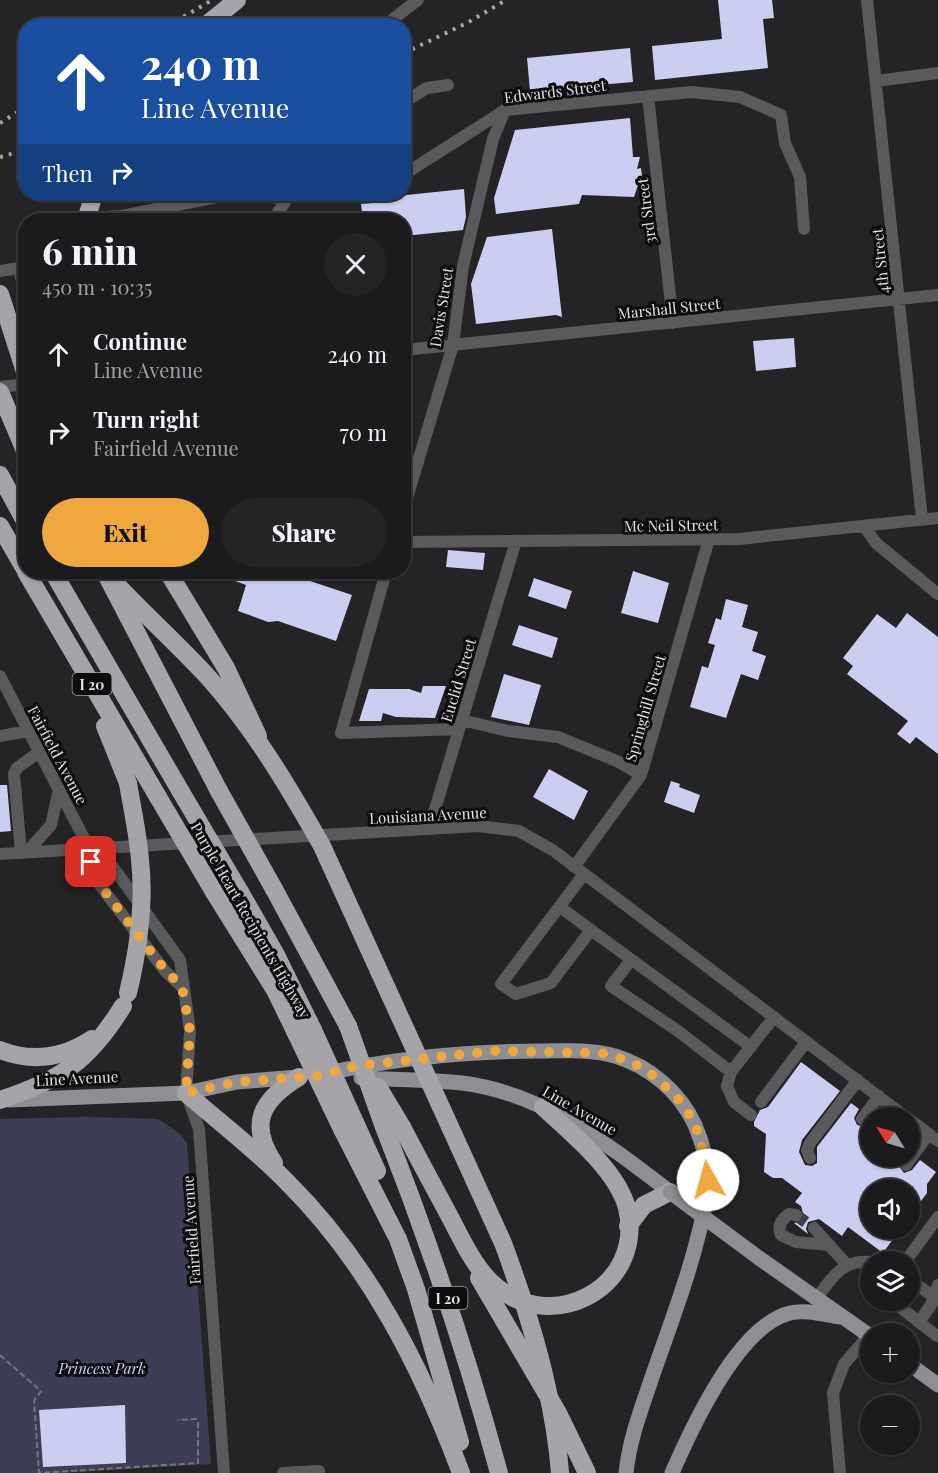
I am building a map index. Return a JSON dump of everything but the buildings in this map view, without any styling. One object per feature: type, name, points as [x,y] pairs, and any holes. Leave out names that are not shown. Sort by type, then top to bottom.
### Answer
[{"type":"highway","points":[[215,18],[237,0]]},
{"type":"highway","points":[[0,294],[18,350]]},
{"type":"highway","points":[[0,392],[18,434]]},
{"type":"highway","points":[[0,475],[18,508]]},
{"type":"highway","name":"Purple Heart Recipients Highway","points":[[0,526],[18,557]]},
{"type":"highway","name":"Purple Heart Recipients Highway","points":[[31,579],[214,892],[275,990],[304,1030]]},
{"type":"highway","points":[[57,579],[276,955],[304,1030]]},
{"type":"highway","points":[[108,579],[219,791],[348,1026],[363,1066],[393,1127],[468,1252],[507,1330],[558,1413],[587,1473]]},
{"type":"highway","points":[[112,579],[206,676],[263,749],[322,846],[503,1243],[517,1280],[541,1365],[552,1412],[560,1473]]},
{"type":"highway","points":[[172,579],[235,686],[263,749]]},
{"type":"highway","points":[[0,1101],[42,1083],[84,1057],[106,1033],[125,999],[135,958],[141,891],[141,861],[128,783],[112,742],[59,627]]},
{"type":"highway","points":[[0,1050],[35,1058],[54,1057],[72,1051],[103,1030],[125,999]]},
{"type":"highway","name":"I 20","points":[[304,1030],[350,1130],[386,1194],[427,1327],[468,1473]]},
{"type":"highway","points":[[299,1077],[270,1099],[261,1115],[259,1129],[263,1146],[287,1182],[359,1268],[391,1318],[432,1401],[461,1473]]},
{"type":"highway","points":[[186,1093],[287,1182]]},
{"type":"highway","points":[[468,1252],[490,1281],[515,1298],[534,1306],[566,1306],[582,1301],[608,1279],[621,1258],[628,1226],[626,1207],[592,1153],[543,1107]]},
{"type":"highway","name":"I 20","points":[[393,1127],[427,1237],[456,1320],[499,1473]]},
{"type":"highway","points":[[628,1226],[644,1205],[670,1192]]},
{"type":"main road","points":[[317,1076],[357,1066],[492,1051],[579,1051],[601,1053],[629,1061],[666,1086],[685,1108],[700,1137],[706,1158],[707,1194],[693,1254],[634,1431],[626,1473]]},
{"type":"main road","name":"Line Avenue","points":[[0,1101],[186,1093],[237,1082],[317,1076],[462,1083],[504,1092],[543,1107],[585,1130],[860,1330]]},
{"type":"main road","points":[[672,1473],[710,1394],[761,1328],[775,1318],[799,1312],[841,1317]]},
{"type":"main road","points":[[920,1372],[938,1384]]},
{"type":"street","points":[[397,18],[405,8],[418,0]]},
{"type":"street","name":"4th Street","points":[[867,0],[921,519]]},
{"type":"street","points":[[876,81],[938,73]]},
{"type":"street","points":[[411,98],[427,88],[448,85]]},
{"type":"street","name":"Edwards Street","points":[[411,170],[505,110],[691,92],[740,97],[782,115],[785,143],[800,177],[804,229]]},
{"type":"street","name":"3rd Street","points":[[648,96],[673,323]]},
{"type":"street","name":"Davis Street","points":[[411,485],[453,345],[456,306],[463,266],[493,139],[505,110]]},
{"type":"street","points":[[156,213],[202,201]]},
{"type":"street","points":[[279,213],[288,201]]},
{"type":"street","points":[[0,271],[18,268]]},
{"type":"street","name":"Marshall Street","points":[[411,349],[938,295]]},
{"type":"street","points":[[0,387],[18,385]]},
{"type":"street","name":"Mc Neil Street","points":[[411,542],[709,539],[938,518]]},
{"type":"street","points":[[864,526],[876,543],[938,594]]},
{"type":"street","name":"Springhill Street","points":[[591,930],[551,982],[516,994],[501,984],[560,907],[579,870],[641,775],[709,539]]},
{"type":"street","name":"Euclid Street","points":[[429,829],[516,541]]},
{"type":"street","points":[[384,579],[340,733],[460,725],[558,737],[619,762],[641,775]]},
{"type":"street","name":"Fairfield Avenue","points":[[0,675],[89,848],[93,876],[165,970],[182,987]]},
{"type":"street","points":[[0,736],[28,731]]},
{"type":"street","points":[[24,852],[14,774],[17,768],[39,752]]},
{"type":"street","points":[[24,852],[51,825],[59,788]]},
{"type":"street","name":"Louisiana Avenue","points":[[0,854],[478,826],[519,831],[537,840],[579,870],[894,1107]]},
{"type":"street","name":"Fairfield Avenue","points":[[89,848],[110,863],[180,960],[190,1031],[186,1093],[199,1129],[224,1473]]},
{"type":"street","points":[[560,907],[751,1047]]},
{"type":"street","points":[[631,960],[611,986],[678,1031],[731,1072]]},
{"type":"street","points":[[751,1115],[734,1102],[727,1086],[731,1072],[774,1017]]},
{"type":"street","points":[[761,1102],[806,1042]]},
{"type":"street","points":[[810,1158],[807,1150],[810,1143],[858,1080]]},
{"type":"street","points":[[871,1107],[879,1096]]},
{"type":"street","name":"Louisiana Avenue","points":[[920,1127],[934,1137]]},
{"type":"street","points":[[920,1151],[934,1137]]},
{"type":"street","points":[[796,1215],[789,1214],[784,1218],[780,1225],[781,1235],[796,1242],[830,1245]]},
{"type":"street","points":[[913,1251],[938,1217]]},
{"type":"street","points":[[814,1228],[847,1265]]},
{"type":"street","points":[[816,1299],[840,1268],[860,1263]]},
{"type":"street","points":[[920,1285],[937,1294],[920,1322]]},
{"type":"street","points":[[906,1311],[937,1336]]},
{"type":"street","points":[[840,1473],[833,1393],[844,1364],[860,1346]]},
{"type":"street","points":[[283,1473],[319,1471]]},
{"type":"path","points":[[0,1355],[41,1391],[34,1401],[39,1473],[198,1463],[198,1422],[178,1420]]},
{"type":"green space","name":"Princess Park","points":[[87,1117],[158,1119],[179,1133],[187,1143],[211,1464],[60,1473],[0,1473],[0,1119]]},
{"type":"tunnel","points":[[796,1215],[814,1228]]},
{"type":"railway","points":[[182,18],[212,0]]},
{"type":"railway","points":[[411,50],[467,23],[506,0]]},
{"type":"railway","points":[[0,123],[18,112]]},
{"type":"railway","points":[[0,157],[18,152]]},
{"type":"route","points":[[91,862],[93,876],[165,970],[182,987],[190,1031],[186,1093],[237,1082],[317,1076],[357,1066],[492,1051],[601,1053],[629,1061],[649,1072],[676,1096],[691,1117],[700,1137],[706,1158],[708,1180]]}]
